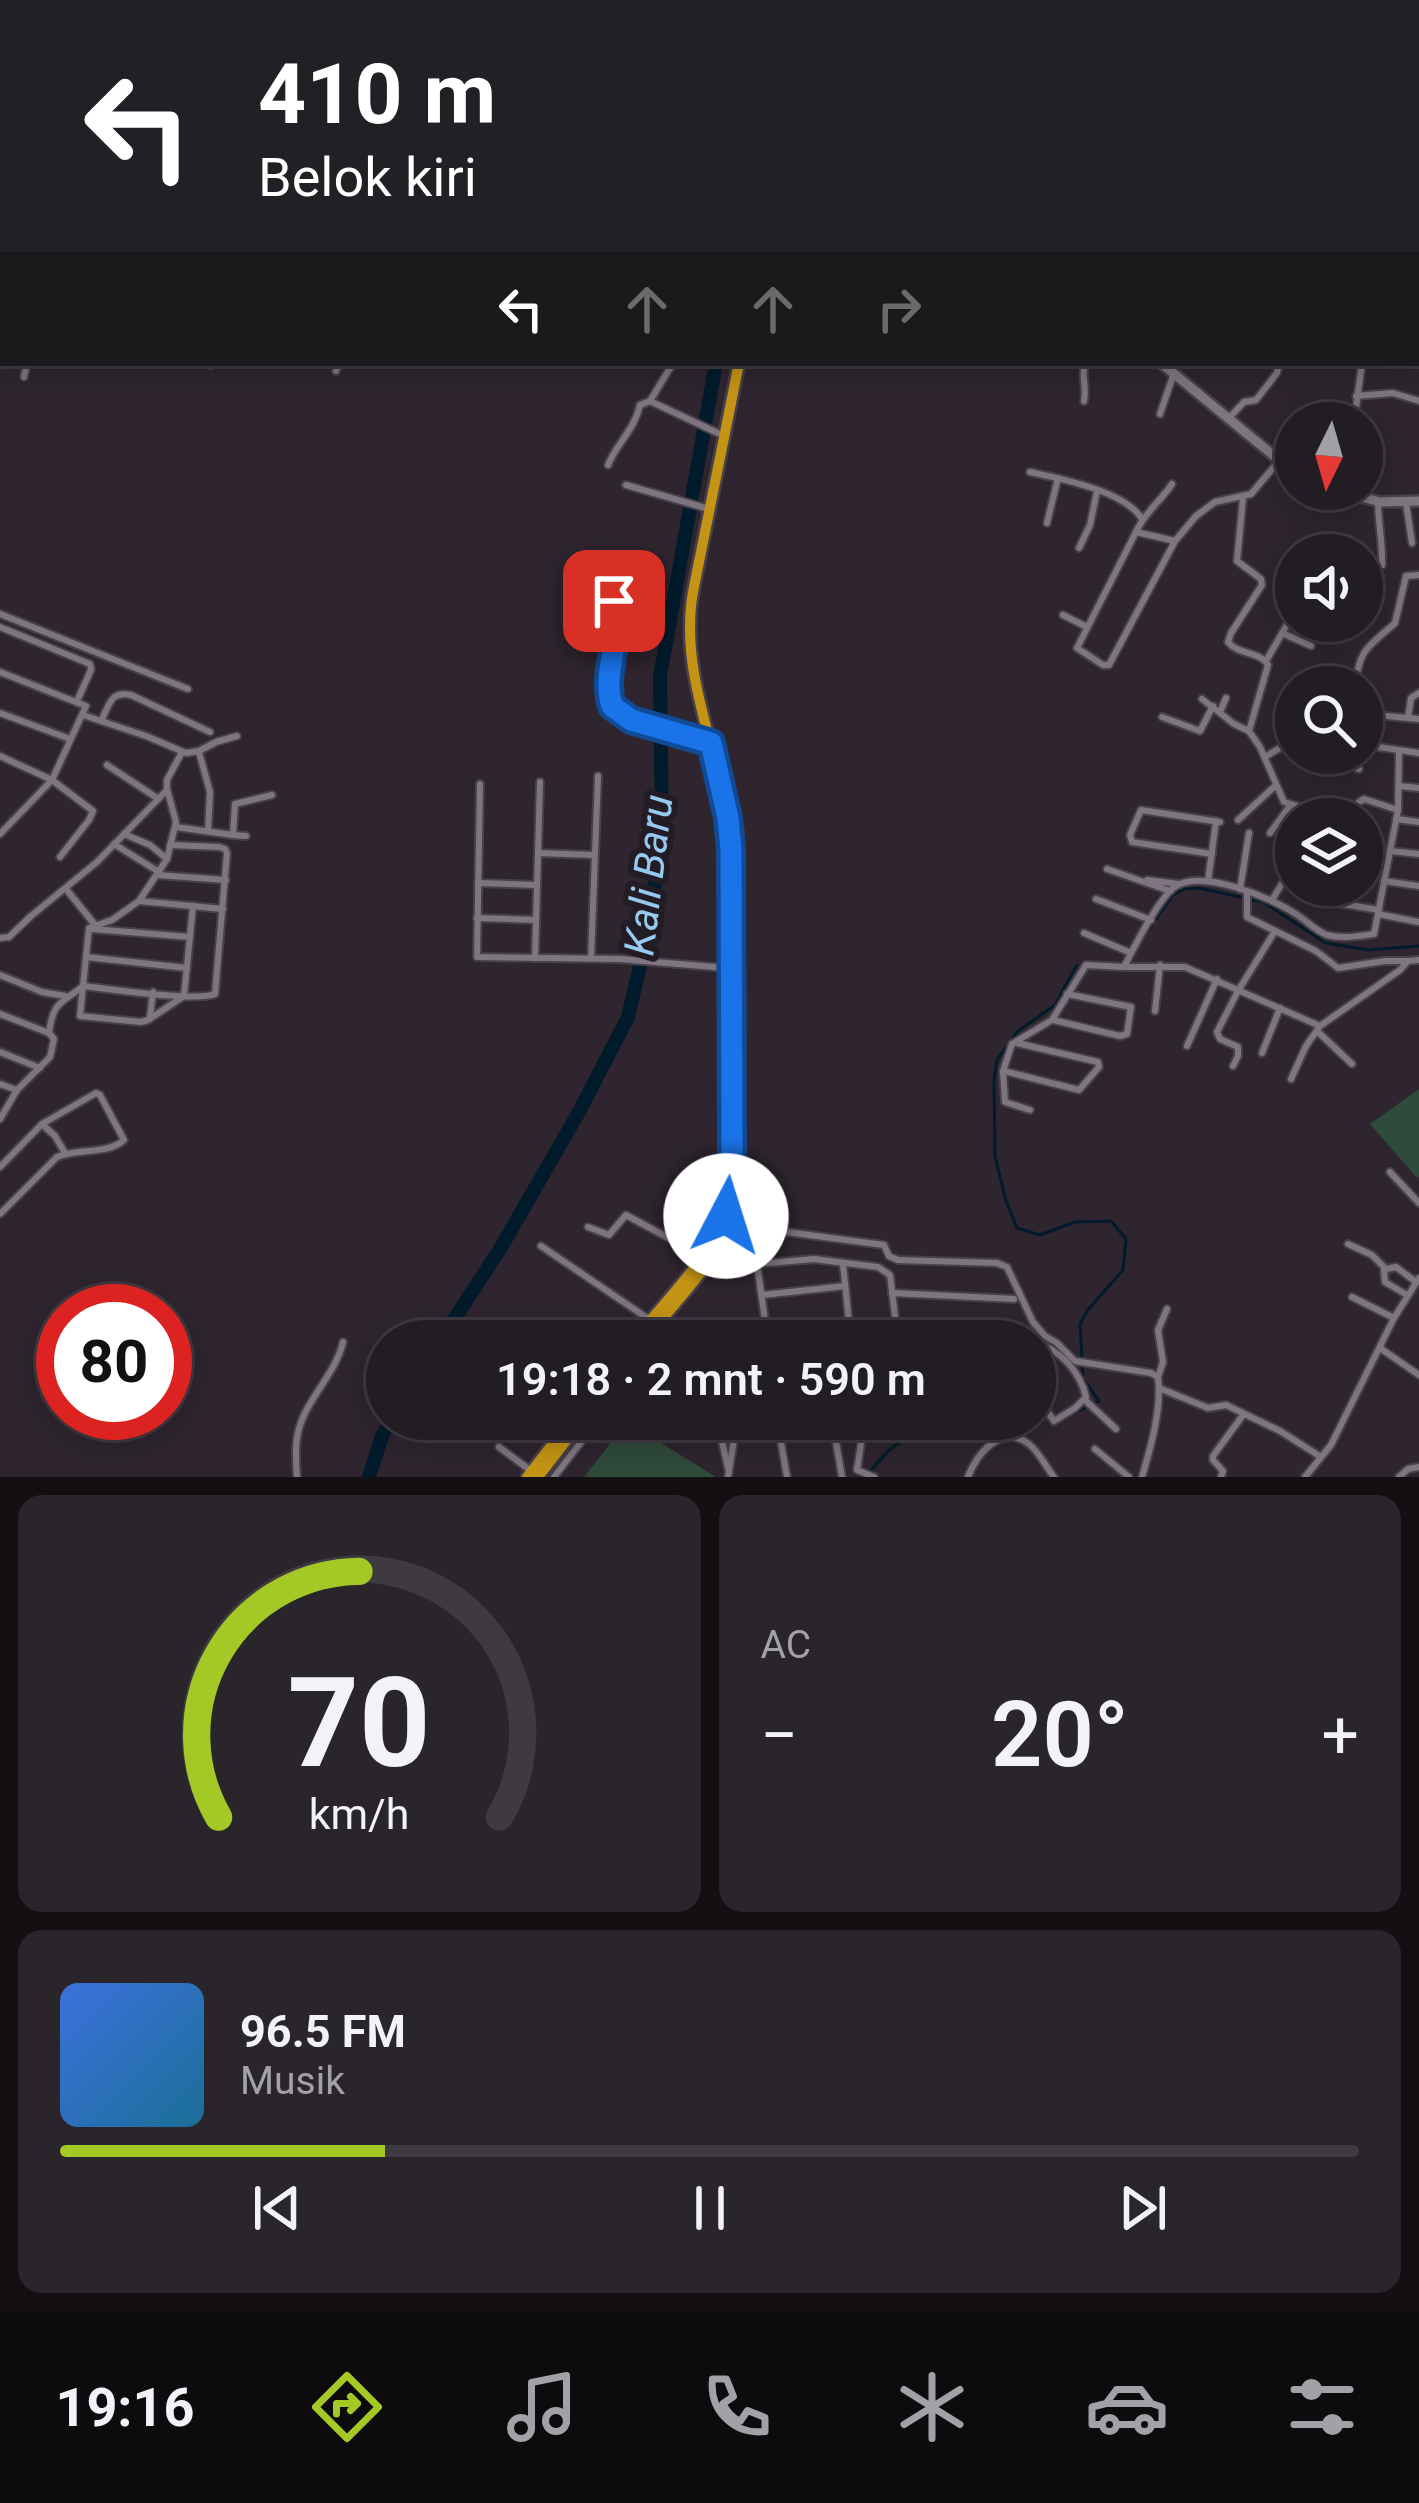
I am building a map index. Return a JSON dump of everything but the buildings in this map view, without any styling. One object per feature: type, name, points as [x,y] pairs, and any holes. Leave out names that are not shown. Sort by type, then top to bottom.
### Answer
[{"type":"highway","points":[[660,1320],[722,1241],[737,1209],[735,818],[694,678],[689,623],[703,508],[719,433],[742,366]]},
{"type":"highway","points":[[714,744],[699,660],[698,609],[742,366]]},
{"type":"highway","points":[[650,1320],[719,1231],[730,1200],[735,969]]},
{"type":"highway","points":[[532,1475],[557,1440]]},
{"type":"highway","points":[[532,1475],[564,1440]]},
{"type":"main road","points":[[1166,366],[1275,458]]},
{"type":"main road","points":[[1383,502],[1419,501]]},
{"type":"street","points":[[24,377],[27,366]]},
{"type":"street","points":[[608,465],[638,418],[640,405],[650,401],[671,366]]},
{"type":"street","points":[[1083,366],[1084,401]]},
{"type":"street","points":[[1228,418],[1244,402],[1256,400],[1278,366]]},
{"type":"street","points":[[1356,402],[1361,366]]},
{"type":"street","points":[[1160,414],[1174,373]]},
{"type":"street","points":[[1356,397],[1393,393],[1419,401]]},
{"type":"street","points":[[650,401],[719,433]]},
{"type":"street","points":[[1172,484],[1142,520],[1077,648],[1103,665],[1109,665],[1175,541],[1196,515],[1215,502],[1255,491],[1275,466]]},
{"type":"street","points":[[1030,472],[1097,491],[1136,511],[1142,520]]},
{"type":"street","points":[[1047,523],[1058,478]]},
{"type":"street","points":[[626,485],[703,508]]},
{"type":"street","points":[[1079,548],[1097,491]]},
{"type":"street","points":[[1244,496],[1237,561],[1261,579],[1262,585],[1228,642],[1266,661]]},
{"type":"street","points":[[1406,503],[1412,543]]},
{"type":"street","points":[[1136,532],[1175,541]]},
{"type":"street","points":[[1358,666],[1378,635],[1395,623],[1406,576],[1419,574]]},
{"type":"street","points":[[1090,588],[1104,595]]},
{"type":"street","points":[[614,601],[618,615],[609,699],[621,715],[714,744]]},
{"type":"street","points":[[618,615],[626,615],[633,607],[648,608]]},
{"type":"street","points":[[0,614],[188,689]]},
{"type":"street","points":[[1063,615],[1087,627]]},
{"type":"street","points":[[0,627],[90,664],[77,701]]},
{"type":"street","points":[[1249,731],[1268,670],[1266,661],[1277,642]]},
{"type":"street","points":[[1302,642],[1311,646]]},
{"type":"street","points":[[0,673],[86,704],[52,780],[0,834]]},
{"type":"street","points":[[1408,718],[1412,698],[1419,693]]},
{"type":"street","points":[[101,721],[116,694],[122,694],[210,731]]},
{"type":"street","points":[[1162,717],[1200,731],[1226,698]]},
{"type":"street","points":[[1202,699],[1249,731],[1282,798]]},
{"type":"street","points":[[0,713],[71,740]]},
{"type":"street","points":[[83,715],[182,752],[199,752],[237,736]]},
{"type":"street","points":[[1419,719],[1374,717],[1370,745],[1419,753]]},
{"type":"street","points":[[1265,757],[1275,751]]},
{"type":"street","points":[[1124,968],[1170,891],[1191,880],[1273,900],[1324,934],[1374,934],[1397,814],[1399,751]]},
{"type":"street","points":[[92,927],[140,902],[167,859],[176,826],[167,789],[182,752]]},
{"type":"street","points":[[199,752],[209,787],[208,831]]},
{"type":"street","points":[[0,756],[52,780],[93,811],[60,857]]},
{"type":"street","points":[[106,765],[157,799]]},
{"type":"street","points":[[591,958],[598,776]]},
{"type":"street","points":[[535,958],[540,782]]},
{"type":"street","points":[[480,784],[477,957],[620,959],[735,969]]},
{"type":"street","points":[[1238,820],[1276,785]]},
{"type":"street","points":[[1399,786],[1419,788]]},
{"type":"street","points":[[0,938],[9,938],[66,889],[167,789]]},
{"type":"street","points":[[233,835],[235,804],[272,795]]},
{"type":"street","points":[[1383,808],[1419,822]]},
{"type":"street","points":[[1208,881],[1218,821],[1141,810],[1130,838],[1212,854]]},
{"type":"street","points":[[176,826],[246,836]]},
{"type":"street","points":[[1270,833],[1275,826]]},
{"type":"street","points":[[124,833],[167,859]]},
{"type":"street","points":[[1249,833],[1247,917],[1338,968],[1419,960]]},
{"type":"street","points":[[114,844],[158,874],[226,880]]},
{"type":"street","points":[[50,1033],[54,1010],[65,996],[83,986],[208,998],[215,994],[225,848],[170,845]]},
{"type":"street","points":[[1390,851],[1419,854]]},
{"type":"street","points":[[538,853],[595,855]]},
{"type":"street","points":[[1107,869],[1170,891]]},
{"type":"street","points":[[1144,882],[1155,879],[1179,884]]},
{"type":"street","points":[[1384,881],[1419,886]]},
{"type":"street","points":[[478,883],[537,885]]},
{"type":"street","points":[[66,889],[92,927],[83,1017],[141,1022],[184,996]]},
{"type":"street","points":[[1273,900],[1275,896]]},
{"type":"street","points":[[1096,899],[1151,920]]},
{"type":"street","points":[[140,902],[223,909]]},
{"type":"street","points":[[184,996],[193,906]]},
{"type":"street","points":[[1300,916],[1304,906]]},
{"type":"street","points":[[1348,906],[1419,922]]},
{"type":"street","points":[[478,918],[536,920]]},
{"type":"street","points":[[92,927],[190,937]]},
{"type":"street","points":[[1233,1066],[1238,1047],[1220,1039],[1217,1032],[1274,932]]},
{"type":"street","points":[[1084,933],[1131,953]]},
{"type":"street","points":[[86,957],[187,968]]},
{"type":"street","points":[[1291,1078],[1319,1028],[1408,961]]},
{"type":"street","points":[[1030,1110],[1006,1103],[1003,1071],[1014,1042],[1052,1020],[1086,964],[1185,967],[1319,1028],[1352,1064]]},
{"type":"street","points":[[1155,1011],[1160,965]]},
{"type":"street","points":[[0,975],[65,996]]},
{"type":"street","points":[[1187,1046],[1217,980]]},
{"type":"street","points":[[150,1017],[153,992]]},
{"type":"street","points":[[1052,1020],[1127,1034],[1131,1007],[1067,994]]},
{"type":"street","points":[[1262,1053],[1280,1008]]},
{"type":"street","points":[[0,1014],[50,1033],[54,1039],[50,1057],[17,1090],[1,1118]]},
{"type":"street","points":[[1003,1071],[1079,1090],[1099,1067],[1014,1042]]},
{"type":"street","points":[[0,1052],[40,1068]]},
{"type":"street","points":[[0,1084],[17,1090]]},
{"type":"street","points":[[0,1167],[42,1124],[96,1093],[124,1140],[57,1157],[0,1214]]},
{"type":"street","points":[[42,1124],[65,1153]]},
{"type":"street","points":[[1390,1172],[1419,1203]]},
{"type":"street","points":[[737,1209],[755,1243],[765,1320]]},
{"type":"street","points":[[588,1227],[609,1235],[626,1215],[702,1256]]},
{"type":"street","points":[[755,1243],[779,1232],[884,1245],[889,1256],[898,1260],[1003,1264],[1032,1320]]},
{"type":"street","points":[[1348,1244],[1372,1255],[1387,1270],[1398,1268],[1419,1296]]},
{"type":"street","points":[[541,1246],[650,1320]]},
{"type":"street","points":[[757,1261],[814,1259],[878,1267],[887,1271],[896,1320]]},
{"type":"street","points":[[843,1264],[849,1320]]},
{"type":"street","points":[[1384,1268],[1385,1282],[1413,1286]]},
{"type":"street","points":[[762,1295],[845,1286]]},
{"type":"street","points":[[1305,1477],[1331,1445],[1413,1286]]},
{"type":"street","points":[[892,1293],[1014,1299]]},
{"type":"street","points":[[1352,1297],[1394,1318]]},
{"type":"street","points":[[1142,1477],[1163,1362],[1158,1331],[1167,1309]]},
{"type":"street","points":[[297,1477],[300,1426],[343,1342]]},
{"type":"street","points":[[1380,1348],[1419,1375]]},
{"type":"street","points":[[1056,1349],[1083,1364],[1158,1377]]},
{"type":"street","points":[[1056,1354],[1073,1369],[1088,1402],[1116,1429]]},
{"type":"street","points":[[1159,1388],[1208,1408],[1226,1405],[1322,1457]]},
{"type":"street","points":[[1056,1419],[1088,1402]]},
{"type":"street","points":[[1221,1477],[1223,1471],[1213,1456],[1243,1414]]},
{"type":"street","points":[[968,1477],[983,1449],[1009,1438],[1028,1443],[1054,1477]]},
{"type":"street","points":[[554,1477],[583,1440]]},
{"type":"street","points":[[721,1440],[728,1475]]},
{"type":"street","points":[[728,1475],[734,1440]]},
{"type":"street","points":[[780,1440],[787,1477]]},
{"type":"street","points":[[836,1440],[842,1477]]},
{"type":"street","points":[[861,1440],[857,1471],[870,1476]]},
{"type":"street","points":[[499,1448],[532,1475]]},
{"type":"street","points":[[1095,1449],[1129,1477]]},
{"type":"street","points":[[1400,1477],[1408,1469],[1419,1468]]},
{"type":"green space","points":[[1419,1089],[1419,1176],[1417,1178],[1370,1124]]},
{"type":"green space","points":[[613,1440],[656,1440],[716,1477],[584,1477]]},
{"type":"waterway","name":"Kali Baru","points":[[454,1320],[579,1112],[628,1017],[650,923],[662,828],[660,676],[715,366]]},
{"type":"waterway","points":[[1145,934],[1173,895],[1199,888],[1263,902],[1326,943],[1369,950],[1419,946]]},
{"type":"waterway","points":[[1070,1415],[1099,1401],[1083,1379],[1080,1324],[1123,1270],[1126,1239],[1111,1221],[1075,1222],[1040,1235],[1017,1228],[995,1156],[994,1080],[997,1060],[1018,1031],[1055,1005],[1077,965]]},
{"type":"waterway","name":"Kali Baru","points":[[369,1477],[381,1440]]},
{"type":"waterway","points":[[865,1477],[903,1440]]},
{"type":"route","points":[[614,601],[618,615],[608,688],[612,706],[631,720],[711,743],[728,818],[732,1150],[726,1216]]}]
